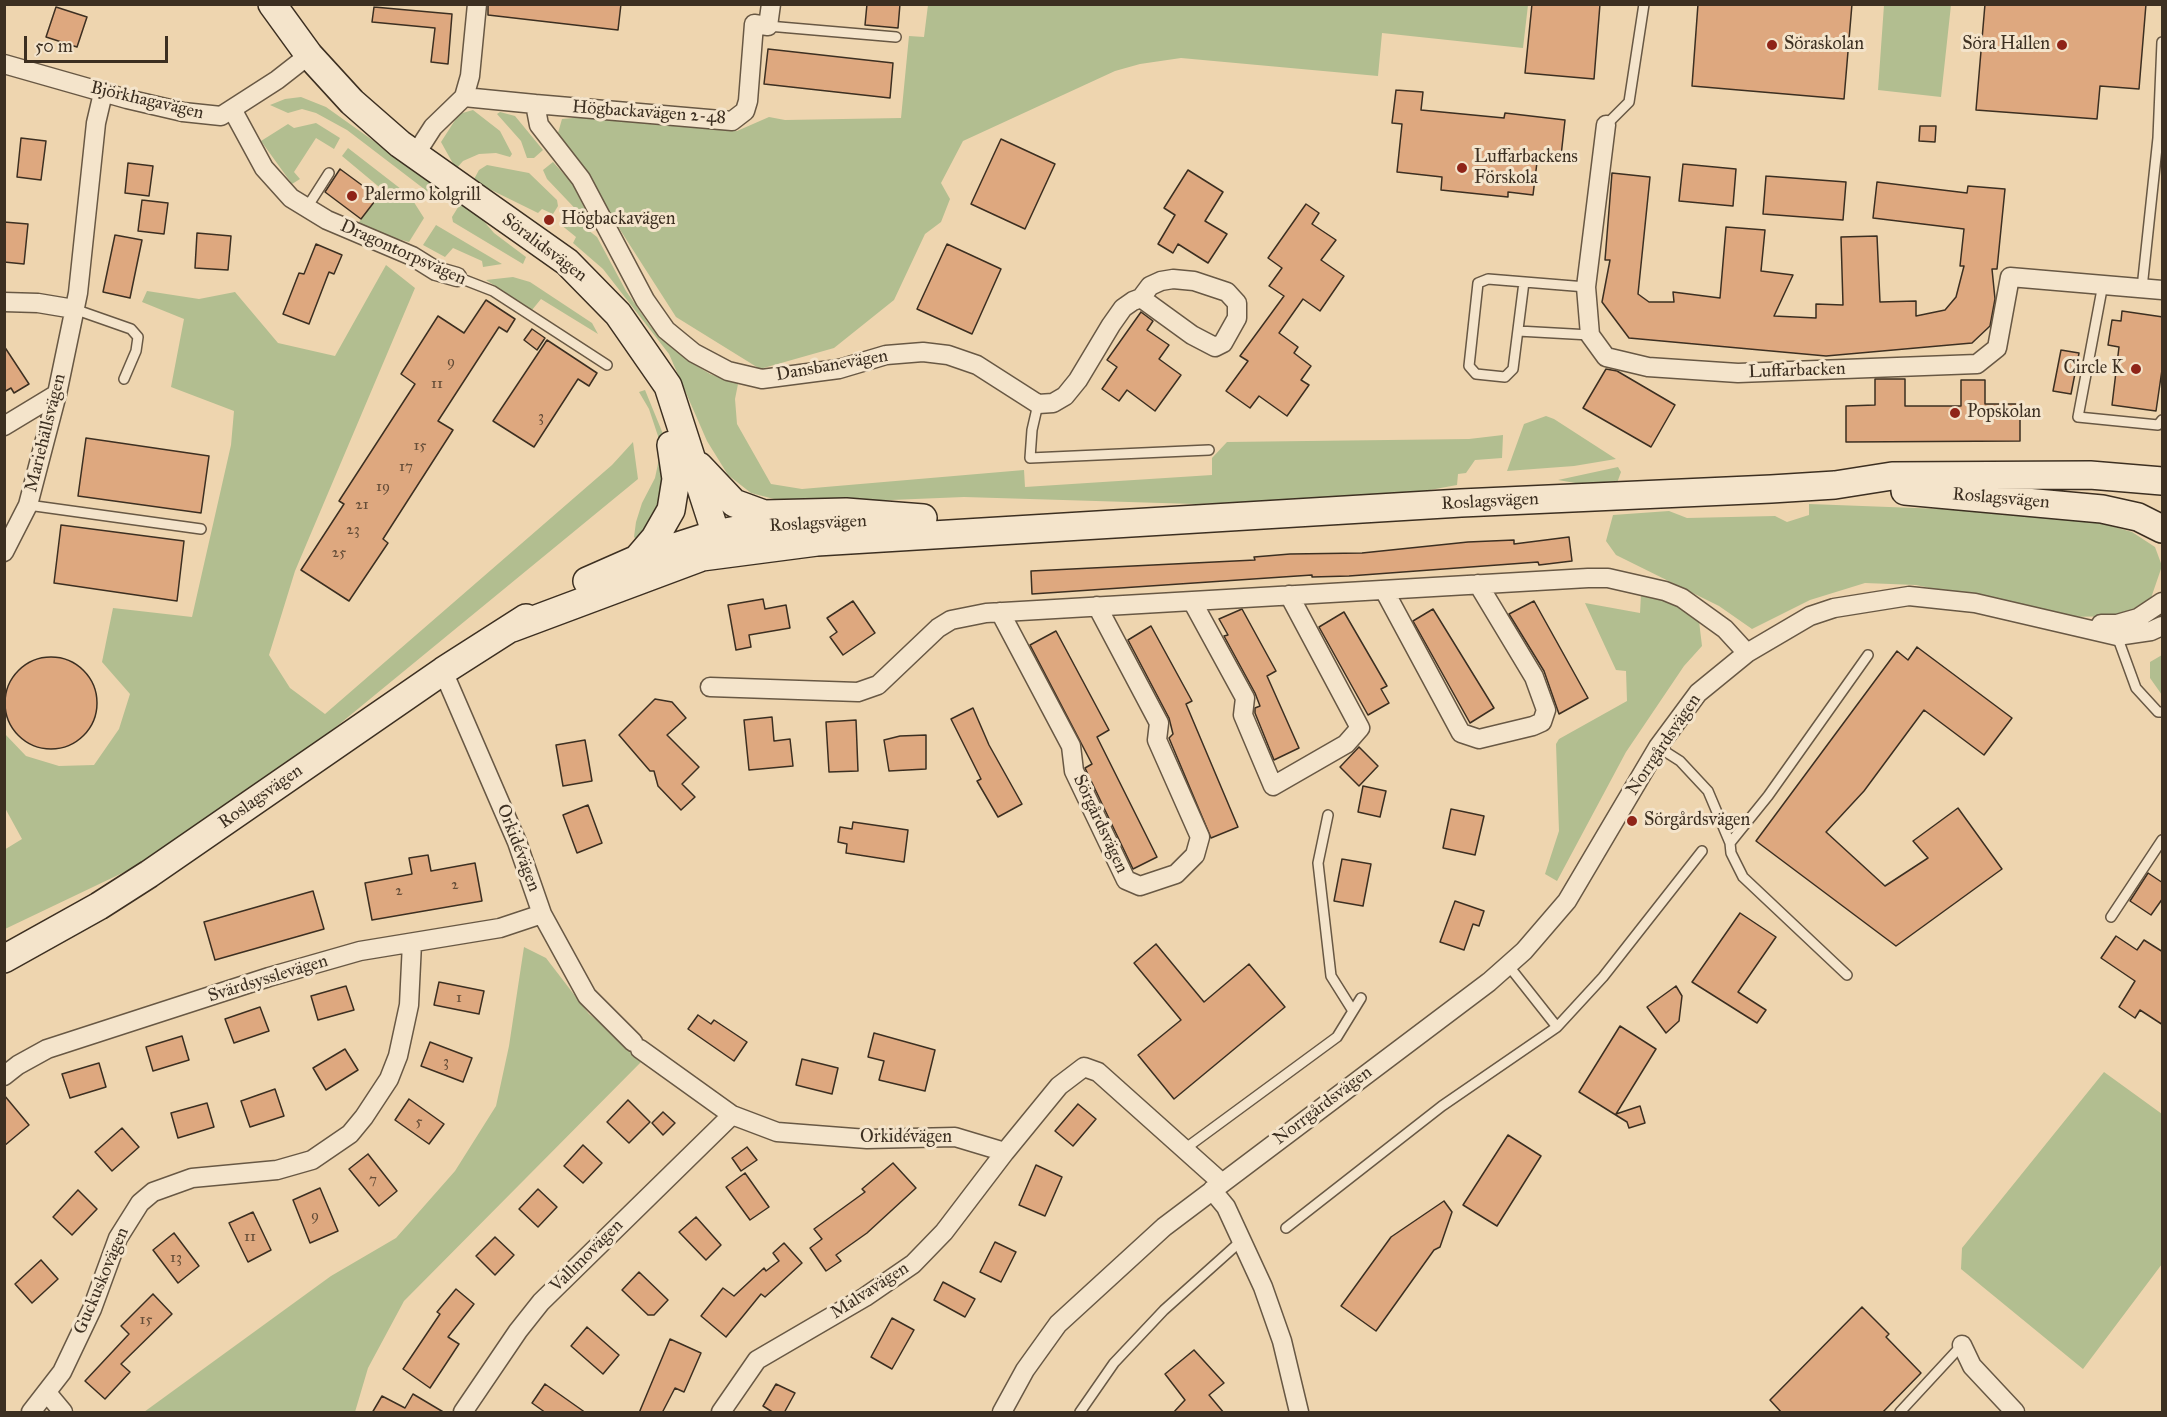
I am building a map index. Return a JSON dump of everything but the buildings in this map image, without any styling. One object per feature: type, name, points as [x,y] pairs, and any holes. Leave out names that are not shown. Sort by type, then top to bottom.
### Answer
[{"type":"main road","name":"Söralidsvägen","points":[[272,4],[309,55],[352,102],[415,155],[567,262],[590,282],[639,342],[668,386],[682,452],[709,545]]},
{"type":"main road","points":[[682,452],[734,503],[749,510],[764,514],[846,512],[922,518]]},
{"type":"main road","points":[[637,559],[655,538],[671,510],[682,452]]},
{"type":"main road","name":"Roslagsvägen","points":[[4,958],[99,906],[150,874],[443,671],[556,598],[637,559],[709,545],[817,542],[1449,504],[1835,485],[1892,476],[2090,475],[2163,481]]},
{"type":"main road","name":"Roslagsvägen","points":[[1835,485],[2081,506],[2139,517],[2163,529]]},
{"type":"main road","name":"Roslagsvägen","points":[[512,628],[747,528],[922,518],[1146,522]]},
{"type":"street","points":[[415,155],[433,127],[464,97],[470,76],[477,4]]},
{"type":"street","points":[[768,26],[771,4]]},
{"type":"street","name":"Högbackavägen 2-48","points":[[535,104],[732,121],[745,111],[748,101],[754,24],[768,26]]},
{"type":"street","name":"Björkhagavägen","points":[[4,64],[103,93],[183,112],[221,116],[277,80],[309,55]]},
{"type":"street","name":"Mariehällsvägen","points":[[4,552],[28,505],[57,394],[74,309],[96,123],[103,93]]},
{"type":"street","points":[[464,97],[535,104]]},
{"type":"street","name":"Dansbanevägen","points":[[535,104],[539,125],[581,179],[645,300],[666,330],[694,353],[728,371],[762,379],[839,369],[886,355],[931,353],[948,355],[977,365],[1038,405]]},
{"type":"street","name":"Dragontorpsvägen","points":[[231,109],[264,168],[291,198],[306,209],[412,256],[436,271],[457,277]]},
{"type":"street","points":[[1590,335],[1586,287],[1606,125]]},
{"type":"street","name":"Luffarbacken","points":[[1590,335],[1606,357],[1648,367],[1738,373],[1977,364],[1997,348],[2010,277],[2163,290]]},
{"type":"street","points":[[1038,405],[1053,403],[1065,396],[1123,308],[1142,298],[1150,286],[1161,281],[1173,279],[1194,281],[1227,292],[1237,303],[1237,318],[1223,343],[1215,347],[1192,335],[1142,298]]},
{"type":"street","points":[[4,302],[38,303],[74,309]]},
{"type":"street","points":[[4,426],[57,394]]},
{"type":"street","points":[[710,687],[858,693],[878,685],[915,647],[951,620],[1000,612],[1608,578],[1665,591],[1701,609],[1747,652]]},
{"type":"street","points":[[1384,590],[1461,733],[1479,739],[1533,726],[1542,722],[1546,710],[1534,677],[1478,584]]},
{"type":"street","points":[[1192,601],[1245,698],[1243,715],[1273,786],[1346,744],[1360,728],[1289,595]]},
{"type":"street","name":"Norrgårdsvägen","points":[[1002,1413],[1025,1370],[1058,1324],[1164,1227],[1524,951],[1567,901],[1658,747],[1698,693],[1747,652],[1810,616],[1834,608],[1909,596],[1975,603],[2069,625],[2151,632],[2163,626]]},
{"type":"street","name":"Norrgårdsvägen","points":[[2117,630],[2163,602]]},
{"type":"street","name":"Sörgårdsvägen","points":[[1000,612],[1071,746],[1074,771],[1126,880],[1140,886],[1176,874],[1195,855],[1200,837],[1157,740],[1159,723],[1097,606]]},
{"type":"street","name":"Orkidévägen","points":[[443,671],[508,820],[542,914],[587,996],[637,1046],[732,1115],[756,1126],[796,1135],[867,1139],[955,1137],[1005,1152]]},
{"type":"street","name":"Svärdsysslevägen","points":[[4,1076],[18,1065],[47,1049],[269,977],[360,951],[500,928],[542,914]]},
{"type":"street","name":"Guckuskovägen","points":[[31,1413],[48,1394],[62,1372],[79,1337],[118,1238],[140,1203],[153,1192],[183,1180],[277,1170],[312,1160],[350,1134],[364,1117],[389,1079],[398,1056],[409,1005],[412,943]]},
{"type":"street","points":[[1005,1152],[1059,1086],[1084,1067],[1098,1072],[1186,1148],[1216,1186],[1263,1287],[1282,1341],[1299,1413]]},
{"type":"street","name":"Vallmovägen","points":[[463,1413],[512,1339],[541,1302],[732,1115]]},
{"type":"street","name":"Malvavägen","points":[[721,1413],[757,1359],[865,1297],[913,1264],[944,1232],[1005,1152]]},
{"type":"street","points":[[1962,1345],[1972,1366],[2014,1413]]},
{"type":"street","points":[[48,1394],[63,1413]]},
{"type":"lane","points":[[1606,125],[1629,102],[1644,4]]},
{"type":"lane","points":[[768,26],[896,37]]},
{"type":"lane","points":[[2142,288],[2158,138],[2163,42]]},
{"type":"lane","points":[[306,209],[329,173]]},
{"type":"lane","name":"Dragontorpsvägen","points":[[457,277],[493,291],[607,365]]},
{"type":"lane","points":[[1524,282],[1513,369],[1504,377],[1476,374],[1469,366],[1478,283],[1488,279],[1586,287]]},
{"type":"lane","points":[[2103,284],[2078,417],[2158,425],[2163,420]]},
{"type":"lane","points":[[74,309],[131,329],[138,337],[136,351],[124,379]]},
{"type":"lane","points":[[1518,331],[1590,335]]},
{"type":"lane","points":[[1038,405],[1032,429],[1030,458],[1209,450]]},
{"type":"lane","points":[[28,505],[201,530]]},
{"type":"lane","points":[[2117,630],[2136,688],[2158,712],[2163,712]]},
{"type":"lane","points":[[1730,843],[1768,796],[1868,655]]},
{"type":"lane","points":[[1658,747],[1680,761],[1708,791],[1730,843],[1731,854],[1743,878],[1847,975]]},
{"type":"lane","points":[[1328,815],[1318,863],[1331,976],[1353,1011]]},
{"type":"lane","points":[[2111,917],[2163,840]]},
{"type":"lane","points":[[1287,1228],[1442,1106],[1557,1027],[1603,977],[1702,851]]},
{"type":"lane","points":[[1508,965],[1557,1027]]},
{"type":"lane","points":[[1186,1148],[1337,1037],[1361,998]]},
{"type":"lane","points":[[1080,1413],[1114,1363],[1164,1310],[1241,1241]]},
{"type":"lane","points":[[1900,1413],[1962,1345]]},
{"type":"green space","points":[[928,5],[1528,5],[1523,48],[1382,33],[1378,76],[1181,58],[1140,64],[1115,71],[963,141],[941,183],[950,199],[941,222],[925,234],[894,300],[834,348],[760,369],[676,317],[558,133],[562,119],[583,117],[737,131],[769,117],[785,120],[901,118],[909,36],[924,37]]},
{"type":"green space","points":[[1884,5],[1951,5],[1941,97],[1878,90]]},
{"type":"green space","points":[[301,97],[326,107],[444,191],[432,195],[347,130],[316,113],[302,109],[288,113],[270,105],[285,99]]},
{"type":"green space","points":[[473,110],[500,131],[512,154],[510,157],[496,153],[479,154],[463,161],[456,169],[441,142],[459,114]]},
{"type":"green space","points":[[500,112],[515,116],[543,150],[534,158],[527,158],[521,141],[497,114]]},
{"type":"green space","points":[[316,123],[340,138],[334,149],[316,138],[294,172],[300,179],[292,184],[261,141],[288,124],[294,128]]},
{"type":"green space","points":[[348,148],[410,196],[424,218],[409,242],[355,227],[384,191],[342,156]]},
{"type":"green space","points":[[553,162],[572,183],[591,221],[586,220],[547,179],[543,170]]},
{"type":"green space","points":[[487,165],[529,173],[557,200],[558,206],[553,214],[542,209],[538,213],[473,181],[479,170]]},
{"type":"green space","points":[[460,204],[481,218],[494,233],[526,257],[523,264],[453,222],[452,217]]},
{"type":"green space","points":[[566,213],[597,237],[626,291],[651,327],[687,360],[710,374],[738,384],[735,399],[737,424],[771,484],[802,489],[1024,470],[1025,487],[1212,475],[1212,458],[1227,442],[1469,439],[1503,435],[1502,458],[1475,460],[1466,473],[1458,474],[1457,485],[1397,496],[1195,504],[964,497],[793,504],[751,493],[728,475],[707,441],[669,354],[603,269],[573,243],[576,237],[560,224]]},
{"type":"green space","points":[[436,225],[502,264],[483,267],[482,261],[453,248],[445,257],[423,245]]},
{"type":"green space","points":[[386,265],[415,288],[295,571],[269,655],[290,688],[325,714],[612,465],[633,442],[638,479],[303,754],[137,866],[5,929],[4,850],[22,839],[5,808],[5,734],[26,756],[59,766],[94,765],[119,729],[130,694],[102,662],[113,608],[192,617],[231,445],[234,411],[171,387],[184,319],[142,302],[147,291],[199,299],[235,292],[278,343],[335,356]]},
{"type":"green space","points":[[513,277],[530,282],[592,323],[598,334],[541,299],[532,310],[486,280]]},
{"type":"green space","points":[[645,390],[663,434],[670,475],[669,496],[639,542],[634,537],[636,522],[642,503],[655,478],[659,459],[658,436],[649,409],[639,392]]},
{"type":"green space","points":[[1546,416],[1616,459],[1574,466],[1507,471],[1524,424]]},
{"type":"green space","points":[[1618,467],[1621,472],[1617,483],[1587,485],[1558,480]]},
{"type":"green space","points":[[1809,504],[1969,510],[2093,521],[2132,532],[2155,547],[2162,566],[2151,598],[2121,616],[2068,617],[1916,585],[1865,583],[1810,600],[1752,629],[1719,606],[1616,555],[1606,541],[1613,515],[1669,511],[1687,518],[1775,516],[1787,522],[1809,515]]},
{"type":"green space","points":[[1641,594],[1678,603],[1699,621],[1702,646],[1684,666],[1626,752],[1557,881],[1545,874],[1559,831],[1556,744],[1559,739],[1627,701],[1626,671],[1616,670],[1585,603],[1640,613]]},
{"type":"green space","points":[[2162,655],[2162,695],[2150,678],[2150,662]]},
{"type":"green space","points":[[524,947],[546,958],[589,1014],[646,1057],[404,1301],[368,1368],[355,1412],[144,1412],[331,1276],[396,1238],[455,1171],[496,1106],[509,1046]]},
{"type":"green space","points":[[2104,1072],[2162,1114],[2162,1264],[2083,1369],[1961,1269],[1962,1248]]},
{"type":"place","name":"Söraskolan","points":[[1772,45]]},
{"type":"place","name":"Söra Hallen","points":[[2062,45]]},
{"type":"place","name":"Luffarbackens Förskola","points":[[1462,168]]},
{"type":"place","name":"Palermo kolgrill","points":[[352,196]]},
{"type":"place","name":"Högbackavägen","points":[[549,220]]},
{"type":"place","name":"Circle K","points":[[2136,369]]},
{"type":"place","name":"Popskolan","points":[[1955,413]]},
{"type":"place","name":"Sörgårdsvägen","points":[[1632,821]]}]
